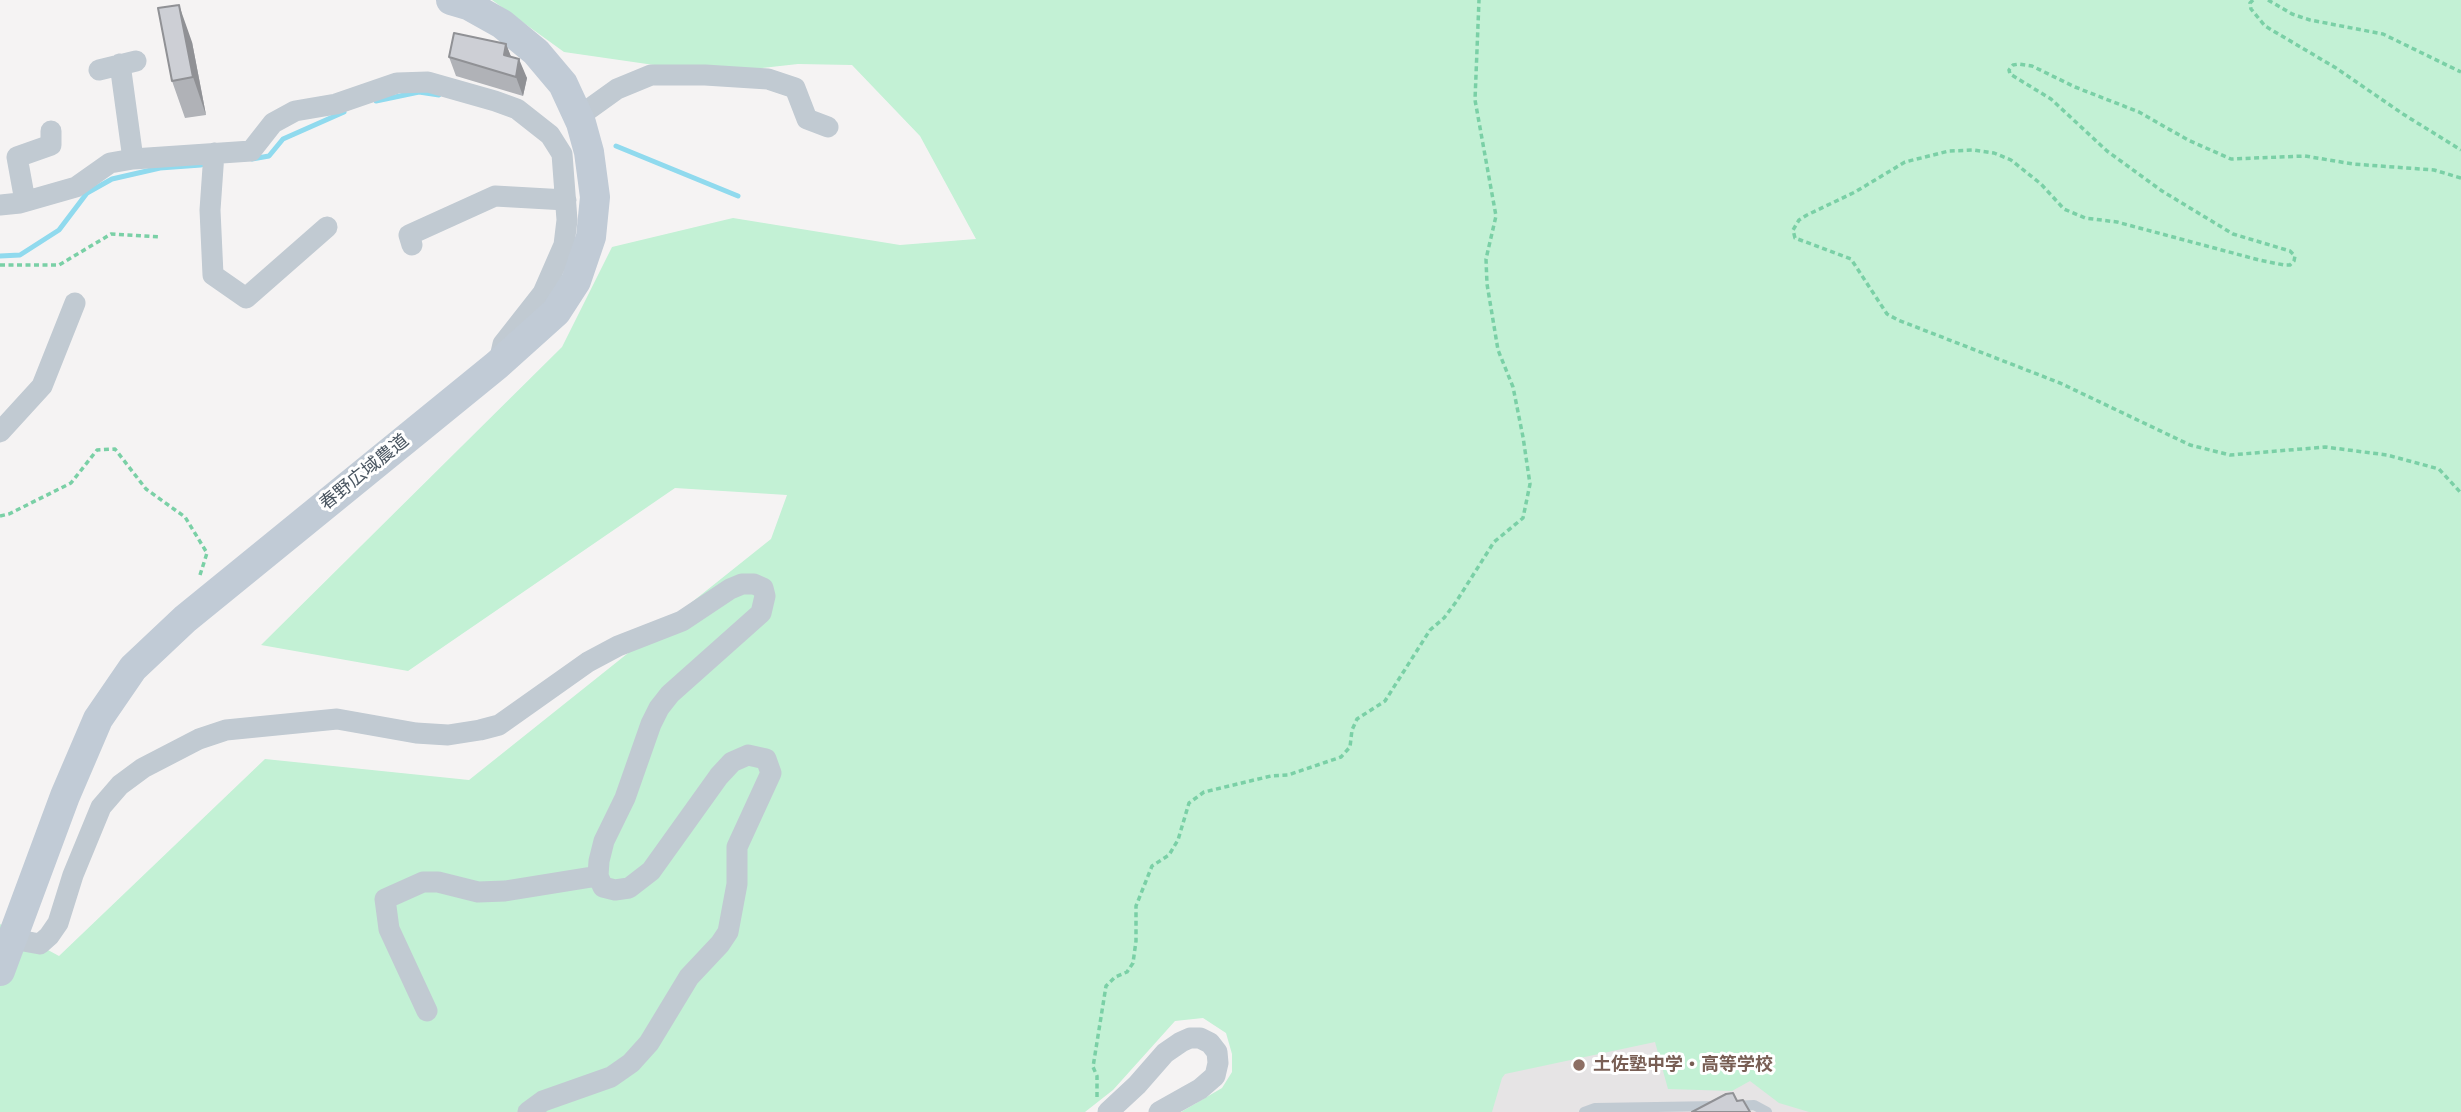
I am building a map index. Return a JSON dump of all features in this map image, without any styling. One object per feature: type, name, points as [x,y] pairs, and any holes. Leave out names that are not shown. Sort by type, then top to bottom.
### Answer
[{"type":"street","name":"春野広域農道","points":[[0,971],[65,796],[98,719],[133,668],[197,609],[497,365],[556,312],[576,281],[591,237],[595,197],[589,152],[578,117],[563,84],[536,52],[502,24],[467,5],[451,0]]},
{"type":"street","points":[[99,70],[128,63],[133,159]]},
{"type":"street","points":[[578,117],[617,89],[651,75],[705,75],[768,79],[795,88],[807,119],[828,127]]},
{"type":"street","points":[[0,205],[76,187],[110,163],[133,159],[214,163],[251,151],[274,123],[295,111],[336,104],[397,83],[428,82],[517,109],[550,135],[562,154],[567,220],[564,245],[543,293],[503,344],[497,365]]},
{"type":"street","points":[[25,201],[17,157],[51,145],[51,131]]},
{"type":"street","points":[[214,163],[210,210],[213,275],[246,298],[327,227]]},
{"type":"street","points":[[412,245],[409,235],[495,196],[566,200]]},
{"type":"street","points":[[0,432],[42,386],[75,303]]},
{"type":"street","points":[[12,939],[40,944],[49,936],[61,916],[73,875],[101,807],[120,785],[143,768],[198,739],[226,730],[337,719],[416,733],[448,735],[499,725],[587,662],[618,646],[682,621],[730,589],[742,584],[754,584],[763,588],[765,596],[761,613],[670,694],[659,708],[625,798],[604,841],[599,861],[598,876],[603,887],[615,890],[629,888],[651,871],[732,762],[748,755],[766,759],[771,773],[737,848],[737,884],[731,920],[724,938],[689,977],[649,1043],[631,1063],[611,1077],[543,1101],[528,1112]]},
{"type":"street","points":[[427,1011],[389,929],[385,900],[423,882],[438,882],[478,892],[505,891],[598,876]]},
{"type":"street","points":[[1103,1107],[1137,1085],[1166,1053],[1181,1042],[1200,1038],[1210,1043],[1217,1052],[1215,1076],[1199,1089],[1159,1112]]},
{"type":"lane","points":[[1584,1112],[1595,1108],[1754,1105],[1767,1112]]},
{"type":"path","points":[[1103,1107],[1093,1067],[1106,986],[1115,977],[1127,972],[1133,963],[1136,906],[1152,866],[1168,855],[1178,840],[1189,803],[1204,792],[1271,776],[1288,775],[1341,757],[1350,747],[1352,730],[1357,719],[1385,701],[1430,631],[1456,602],[1494,542],[1522,518],[1530,484],[1523,437],[1513,387],[1494,332],[1487,284],[1486,259],[1496,209],[1475,100],[1479,0]]},
{"type":"path","points":[[2253,0],[2250,3],[2251,9],[2265,26],[2336,68],[2461,150]]},
{"type":"path","points":[[2267,0],[2292,14],[2383,34],[2461,72]]},
{"type":"path","points":[[2461,178],[2434,170],[2353,164],[2305,156],[2231,159],[2188,140],[2139,112],[2075,87],[2032,66],[2019,64],[2013,65],[2009,70],[2010,74],[2051,99],[2107,151],[2162,191],[2232,234],[2290,251],[2295,256],[2294,261],[2290,265],[2284,265],[2259,260],[2117,222],[2085,218],[2064,209],[2041,184],[2011,160],[1994,153],[1974,150],[1950,151],[1905,162],[1854,192],[1807,215],[1799,220],[1793,230],[1795,238],[1851,258],[1887,314],[1898,320],[2060,383],[2190,445],[2230,455],[2325,447],[2387,455],[2439,469],[2461,493]]},
{"type":"path","points":[[0,265],[59,265],[111,234],[160,237]]},
{"type":"path","points":[[0,516],[71,483],[97,450],[115,449],[146,489],[185,517],[207,552],[199,579],[197,609]]},
{"type":"shaded area","name":"土佐塾中学・高等学校","points":[[1659,1023],[1826,1112],[1477,1112],[1490,1057]]},
{"type":"green space","points":[[492,0],[2461,0],[2461,1112],[1809,1112],[1779,1103],[1750,1081],[1732,1091],[1668,1089],[1655,1042],[1505,1074],[1492,1112],[1181,1112],[1222,1088],[1232,1072],[1232,1054],[1226,1033],[1203,1018],[1175,1021],[1113,1090],[1085,1112],[0,1112],[0,924],[59,956],[265,759],[469,780],[771,539],[787,495],[675,488],[408,671],[261,645],[562,347],[612,247],[733,218],[900,245],[976,239],[920,136],[852,65],[798,64],[735,71],[654,65],[564,52]]},
{"type":"building","points":[[179,5],[193,77],[172,81],[158,8]]},
{"type":"building","points":[[454,33],[506,44],[504,55],[519,59],[516,77],[449,57]]},
{"type":"building","points":[[1733,1093],[1737,1101],[1743,1100],[1750,1112],[1692,1112],[1726,1094]]},
{"type":"waterway","points":[[376,101],[419,92],[439,95]]},
{"type":"waterway","points":[[252,159],[269,156],[283,139],[344,112]]},
{"type":"waterway","points":[[616,146],[738,196]]},
{"type":"waterway","points":[[0,256],[20,255],[59,230],[87,193],[112,179],[160,168],[201,165]]},
{"type":"place","name":"土佐塾中学・高等学校","points":[[1579,1065]]}]
